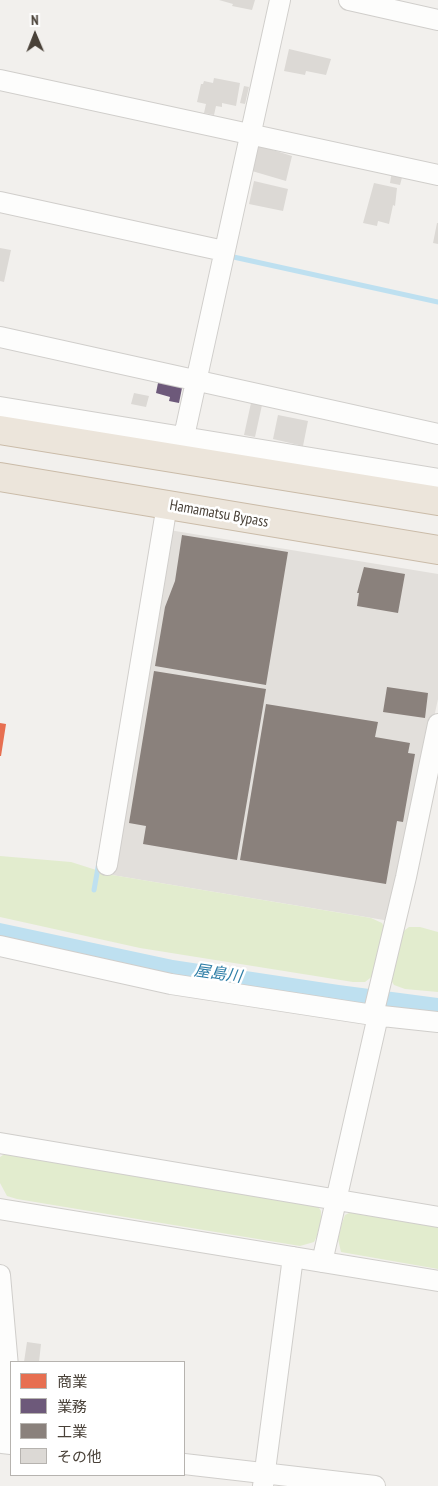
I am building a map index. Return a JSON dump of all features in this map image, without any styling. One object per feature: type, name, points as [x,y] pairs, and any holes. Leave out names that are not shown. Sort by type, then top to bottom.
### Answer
[{"type":"highway","points":[[0,430],[181,448],[438,501]]},
{"type":"highway","name":"Hamamatsu Bypass","points":[[0,477],[438,550]]},
{"type":"street","points":[[181,448],[280,0]]},
{"type":"street","points":[[349,0],[438,20]]},
{"type":"street","points":[[0,80],[438,174]]},
{"type":"street","points":[[0,202],[224,251]]},
{"type":"street","points":[[0,337],[438,434]]},
{"type":"street","points":[[0,407],[181,448],[438,479]]},
{"type":"street","points":[[107,865],[118,839],[167,506]]},
{"type":"street","points":[[322,1262],[375,1014],[379,986],[432,784],[438,724]]},
{"type":"street","points":[[0,946],[171,984],[438,1022]]},
{"type":"street","points":[[0,1143],[438,1217]]},
{"type":"street","points":[[0,1208],[438,1281]]},
{"type":"street","points":[[263,1480],[293,1257]]},
{"type":"street","points":[[0,1275],[9,1378],[2,1443],[10,1444]]},
{"type":"street","points":[[185,1464],[263,1480],[375,1486]]},
{"type":"shaded area","points":[[169,530],[438,574],[438,699],[390,921],[112,875]]},
{"type":"green space","points":[[0,856],[71,862],[112,875],[371,918],[382,923],[386,931],[374,975],[365,982],[353,982],[140,948],[0,917]]},
{"type":"green space","points":[[409,927],[420,927],[438,932],[438,992],[405,989],[394,985],[389,977],[401,933]]},
{"type":"green space","points":[[6,1153],[317,1205],[321,1211],[321,1220],[314,1242],[300,1246],[17,1199],[7,1196],[0,1183],[0,1157]]},
{"type":"green space","points":[[353,1211],[438,1223],[438,1269],[341,1252],[338,1239],[342,1223],[345,1215]]},
{"type":"water","name":"屋島川","points":[[0,923],[173,960],[438,998],[438,1013],[374,1006],[171,976],[0,939]]},
{"type":"building: 商業","points":[[0,723],[6,724],[1,756],[0,756]]},
{"type":"building: 業務","points":[[159,378],[183,383],[179,403],[169,401],[170,397],[156,393]]},
{"type":"building: 工業","points":[[182,535],[288,552],[266,685],[155,666],[165,607],[175,581]]},
{"type":"building: 工業","points":[[364,567],[405,574],[398,613],[357,606],[359,593],[357,593]]},
{"type":"building: 工業","points":[[154,671],[266,689],[237,860],[143,844],[146,826],[129,823]]},
{"type":"building: 工業","points":[[387,687],[428,693],[425,718],[383,712]]},
{"type":"building: 工業","points":[[266,704],[378,722],[375,737],[410,743],[408,753],[415,754],[403,822],[397,821],[386,884],[240,860]]},
{"type":"building: その他","points":[[219,0],[255,0],[252,10],[232,6],[233,4]]},
{"type":"building: その他","points":[[289,49],[331,59],[326,75],[306,71],[305,75],[284,71]]},
{"type":"building: その他","points":[[214,78],[240,83],[236,106],[222,103],[222,107],[216,106],[214,115],[204,113],[206,104],[197,102],[201,84],[204,81],[213,83]]},
{"type":"building: その他","points":[[244,86],[249,87],[245,104],[240,103]]},
{"type":"building: その他","points":[[257,145],[292,156],[286,181],[252,171]]},
{"type":"building: その他","points":[[392,171],[403,174],[400,185],[390,183]]},
{"type":"building: その他","points":[[254,181],[288,189],[283,211],[249,204]]},
{"type":"building: その他","points":[[374,183],[397,188],[395,206],[393,205],[389,224],[378,221],[377,226],[363,223]]},
{"type":"building: その他","points":[[438,223],[438,244],[433,243]]},
{"type":"building: その他","points":[[0,248],[11,250],[4,282],[0,281]]},
{"type":"building: その他","points":[[134,393],[149,396],[146,407],[131,404]]},
{"type":"building: その他","points":[[251,403],[262,405],[255,437],[244,435]]},
{"type":"building: その他","points":[[278,415],[308,421],[303,446],[273,439]]},
{"type":"building: その他","points":[[27,1342],[41,1344],[39,1361],[24,1361]]},
{"type":"waterway","points":[[229,256],[438,302]]},
{"type":"waterway","points":[[94,890],[99,862]]}]
